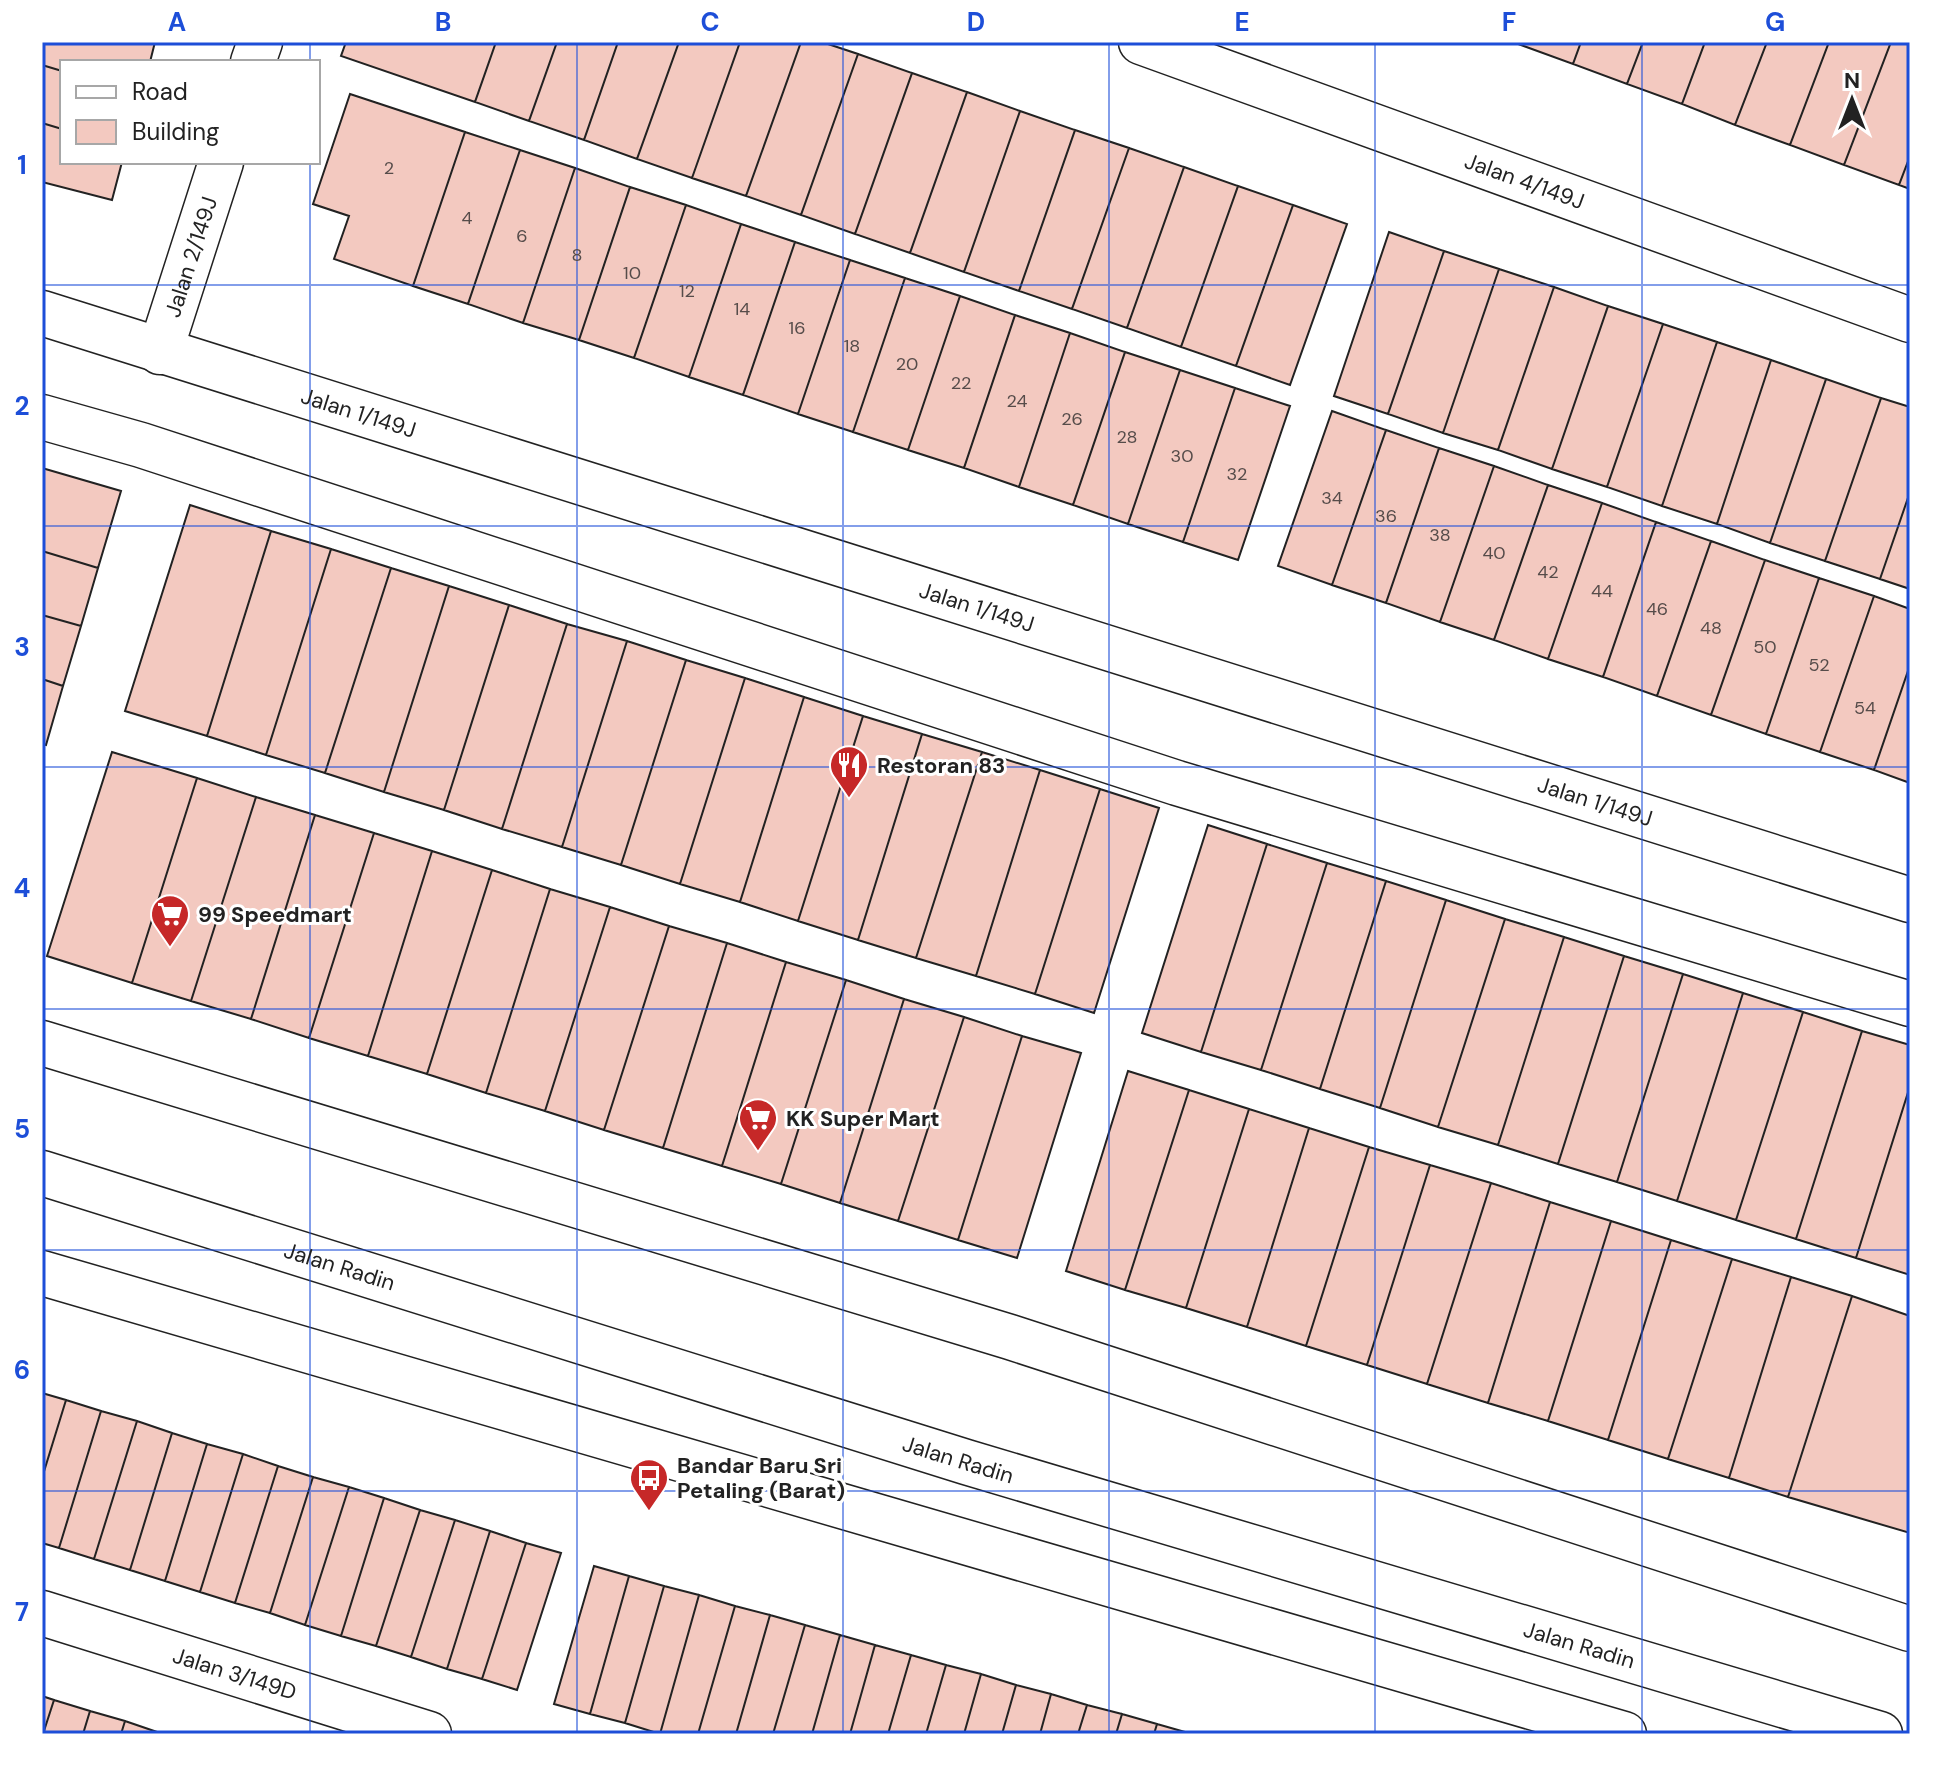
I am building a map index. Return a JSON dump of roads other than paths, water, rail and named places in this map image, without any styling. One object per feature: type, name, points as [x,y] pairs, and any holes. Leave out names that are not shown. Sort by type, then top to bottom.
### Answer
[{"type":"street","name":"Jalan 4/149J","points":[[1141,42],[1910,320]]},
{"type":"street","name":"Jalan 2/149J","points":[[160,352],[220,164]]},
{"type":"street","name":"Jalan 1/149J","points":[[42,313],[1910,900]]},
{"type":"street","points":[[42,417],[156,450],[1177,783],[1910,1004]]},
{"type":"street","points":[[42,1043],[1010,1337],[1910,1629]]},
{"type":"street","name":"Jalan Radin","points":[[42,1173],[966,1462],[1880,1734]]},
{"type":"street","points":[[42,1273],[1624,1734]]},
{"type":"street","name":"Jalan 3/149D","points":[[42,1613],[429,1734]]},
{"type":"place","name":"Restoran 83","points":[[849,799]]},
{"type":"place","name":"99 Speedmart","points":[[170,948]]},
{"type":"place","name":"KK Super Mart","points":[[758,1152]]},
{"type":"place","name":"Bandar Baru Sri Petaling (Barat)","points":[[649,1512]]}]
